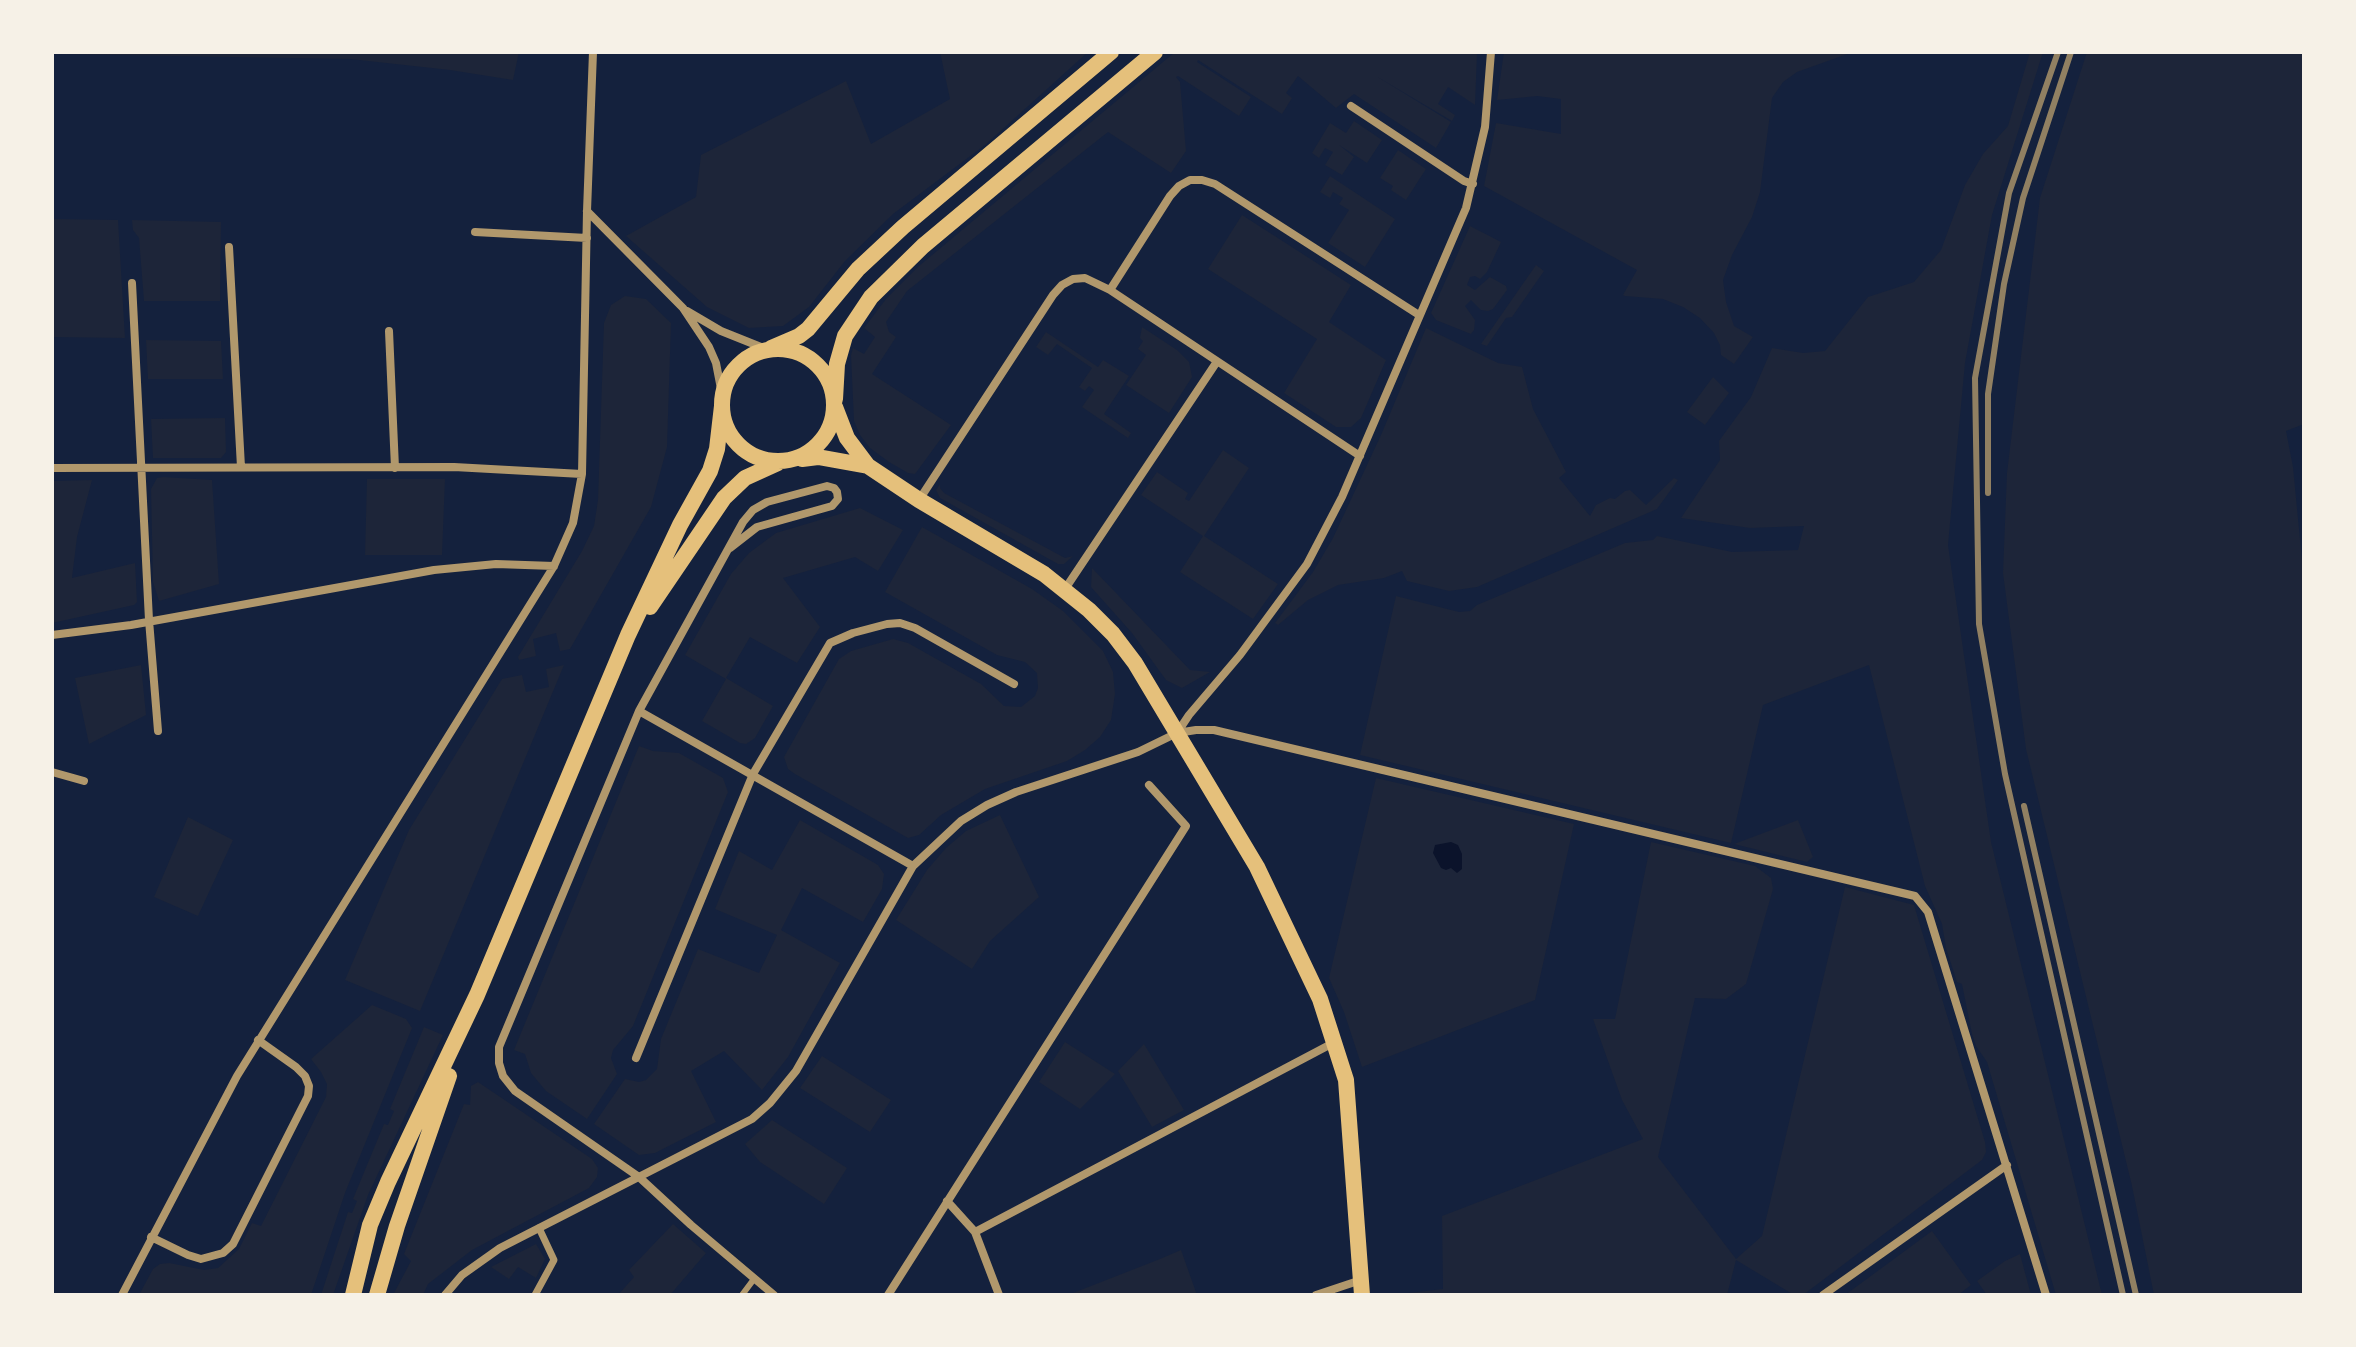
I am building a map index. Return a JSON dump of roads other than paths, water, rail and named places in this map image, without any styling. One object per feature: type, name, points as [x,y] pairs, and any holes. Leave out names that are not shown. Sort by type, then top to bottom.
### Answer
[{"type":"main road","points":[[353,1295],[370,1225],[382,1196],[477,995],[622,650],[680,525],[710,471],[717,449],[722,400],[728,378],[736,366],[753,354],[799,336],[808,329],[858,269],[894,235],[1111,52]]},
{"type":"main road","points":[[622,650],[724,498],[745,478],[810,451],[822,440],[831,425],[837,364],[845,336],[871,297],[923,246],[1155,52]]},
{"type":"main road","points":[[769,349],[794,350],[810,358],[825,373],[847,438],[868,466],[1065,589],[1113,634],[1135,663],[1257,867],[1291,933],[1336,1041],[1346,1080],[1350,1114],[1361,1288]]},
{"type":"main road","points":[[722,400],[727,429],[737,444],[756,456],[788,460],[818,457],[868,466]]},
{"type":"main road","points":[[377,1295],[397,1226],[477,995]]},
{"type":"street","points":[[122,1295],[258,1040],[554,566],[573,523],[582,474],[593,52]]},
{"type":"street","points":[[1177,733],[1307,564],[1360,456],[1456,233],[1473,184],[1485,127],[1491,52]]},
{"type":"street","points":[[1351,106],[1473,184]]},
{"type":"street","points":[[1110,290],[1179,186],[1190,180],[1202,180],[1215,184],[1419,315]]},
{"type":"street","points":[[587,211],[683,308],[713,355],[722,400]]},
{"type":"street","points":[[475,232],[587,238]]},
{"type":"street","points":[[229,247],[241,467]]},
{"type":"street","points":[[919,500],[1062,285],[1073,279],[1085,278],[1110,290],[1360,456]]},
{"type":"street","points":[[132,283],[140,468],[158,731]]},
{"type":"street","points":[[683,308],[721,331],[769,349]]},
{"type":"street","points":[[389,331],[395,468]]},
{"type":"street","points":[[1065,589],[1216,363]]},
{"type":"street","points":[[52,468],[522,469],[582,474]]},
{"type":"street","points":[[730,548],[750,531],[832,506],[838,499],[837,492],[825,486],[763,503],[747,516],[639,711],[499,1047],[499,1063],[503,1076],[515,1091],[639,1177],[774,1295]]},
{"type":"street","points":[[763,503],[758,512],[760,519],[772,522]]},
{"type":"street","points":[[52,635],[434,570],[496,564],[554,566]]},
{"type":"street","points":[[636,1058],[753,774],[822,653],[840,637],[900,623],[915,628],[1014,684]]},
{"type":"street","points":[[639,711],[913,866]]},
{"type":"street","points":[[445,1295],[479,1261],[752,1119],[784,1088],[913,866],[961,821],[1016,792],[1138,752],[1177,733],[1214,730],[1915,896],[1924,903],[1928,912],[2046,1295]]},
{"type":"street","points":[[52,772],[84,781]]},
{"type":"street","points":[[888,1295],[1186,826],[1149,785]]},
{"type":"street","points":[[151,1237],[201,1259],[223,1253],[233,1244],[308,1096],[309,1086],[305,1076],[258,1040]]},
{"type":"street","points":[[975,1232],[1336,1041]]},
{"type":"street","points":[[1823,1295],[2007,1165]]},
{"type":"street","points":[[947,1201],[975,1232],[999,1295]]},
{"type":"street","points":[[535,1295],[554,1260],[539,1228]]},
{"type":"street","points":[[1316,1295],[1361,1288]]},
{"type":"lane","points":[[742,1295],[754,1279]]},
{"type":"railway","points":[[2058,52],[2009,193],[1975,378],[1979,624],[2005,774],[2123,1295]]},
{"type":"railway","points":[[1988,493],[1988,394],[2004,284],[2023,198],[2071,52]]},
{"type":"railway","points":[[2024,806],[2136,1295]]}]
